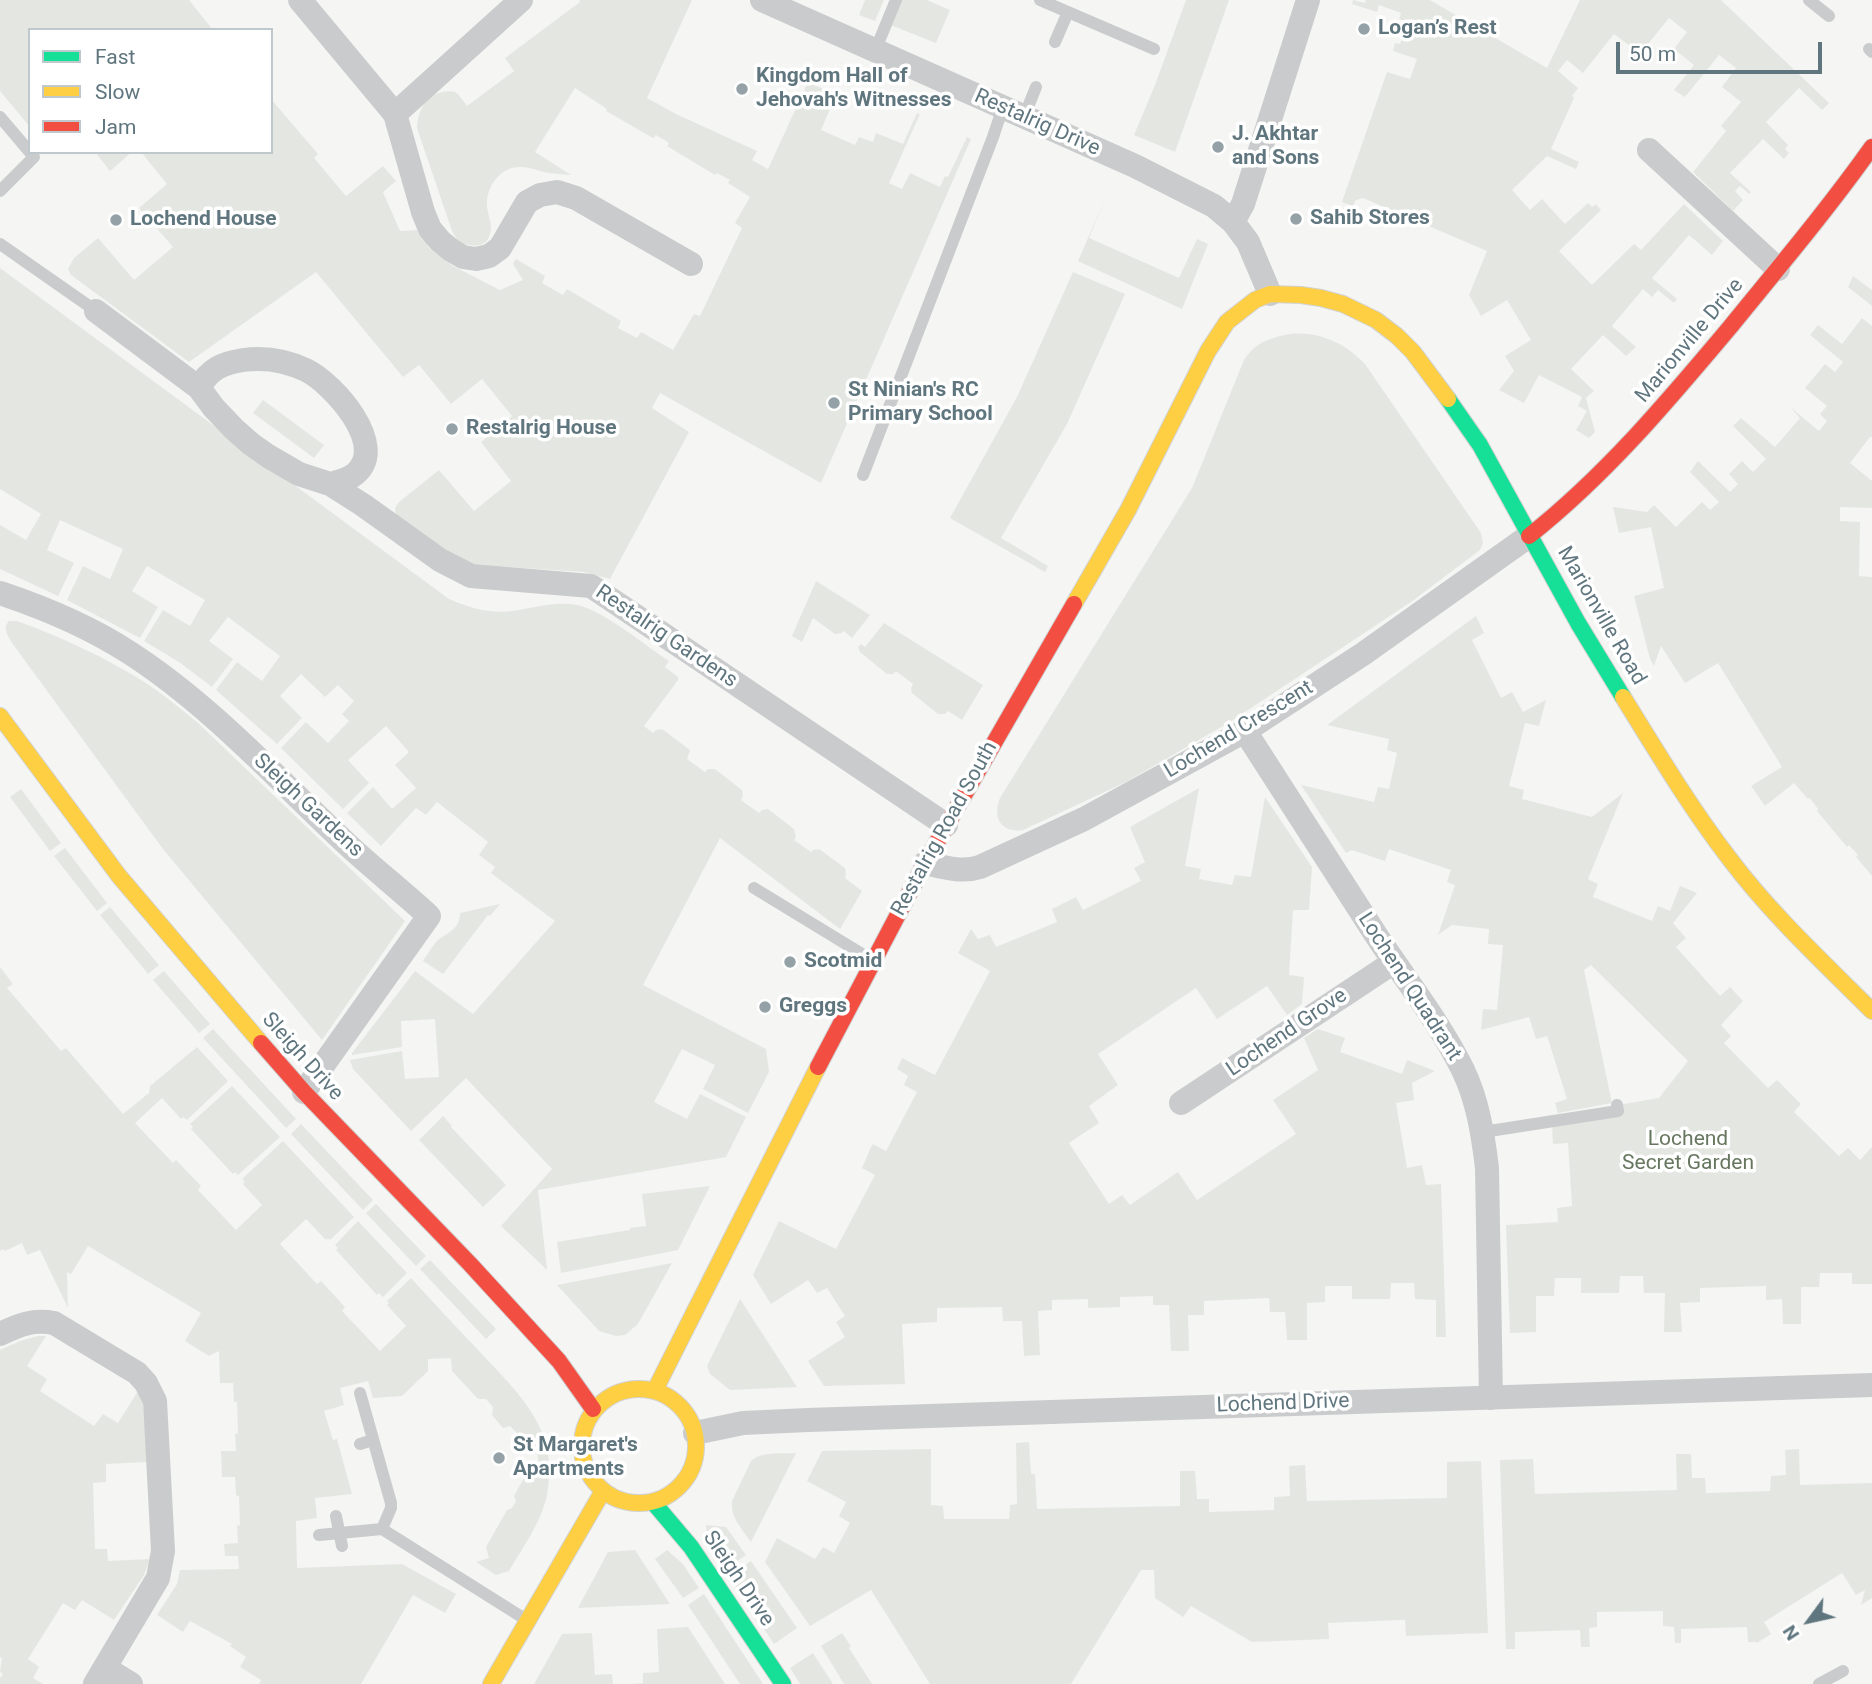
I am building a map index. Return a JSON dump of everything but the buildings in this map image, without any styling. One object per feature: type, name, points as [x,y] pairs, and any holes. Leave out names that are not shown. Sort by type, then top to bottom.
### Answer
[{"type":"street","points":[[300,0],[395,114],[430,229],[440,241],[463,257],[476,259],[489,256],[500,247],[527,202],[540,195],[557,192],[576,198],[691,264]]},
{"type":"street","points":[[395,114],[521,0]]},
{"type":"street","name":"Restalrig Drive","points":[[762,0],[1135,166],[1214,206],[1233,222],[1248,242],[1270,294]]},
{"type":"street","points":[[1233,222],[1243,204],[1308,0]]},
{"type":"street","points":[[1649,150],[1778,269]]},
{"type":"street","name":"Marionville Drive","points":[[1529,536],[1585,491],[1639,435],[1778,269],[1869,152]]},
{"type":"street","name":"Marionville Road","points":[[1270,294],[1301,295],[1343,304],[1376,320],[1413,352],[1480,445],[1578,623],[1674,780],[1706,827],[1737,869],[1779,917],[1872,1011]]},
{"type":"street","name":"Restalrig Road South","points":[[655,1390],[787,1127],[925,863],[1128,510],[1208,351],[1227,322],[1255,300],[1270,294]]},
{"type":"street","name":"Restalrig Gardens","points":[[96,311],[199,388],[234,429],[268,456],[299,474],[330,484],[440,560],[471,576],[592,586],[946,825]]},
{"type":"street","points":[[199,388],[211,371],[227,363],[251,359],[295,365],[320,379],[336,392],[348,407],[366,445],[364,462],[360,469],[349,478],[330,484]]},
{"type":"street","name":"Lochend Crescent","points":[[925,863],[960,870],[979,867],[1084,819],[1245,731],[1363,654],[1529,536]]},
{"type":"street","name":"Sleigh Gardens","points":[[0,593],[75,623],[128,651],[156,670],[205,710],[348,845],[429,915],[304,1091]]},
{"type":"street","name":"Sleigh Drive","points":[[0,716],[119,876],[236,1016],[559,1361],[593,1409]]},
{"type":"street","name":"Lochend Quadrant","points":[[1245,731],[1437,1026],[1463,1071],[1483,1132],[1487,1168],[1490,1398]]},
{"type":"street","name":"Lochend Grove","points":[[1181,1103],[1394,962]]},
{"type":"street","points":[[0,1334],[28,1322],[54,1323],[132,1370],[146,1383],[153,1396],[163,1551],[161,1570],[100,1676],[131,1684]]},
{"type":"street","name":"Lochend Drive","points":[[695,1433],[743,1423],[1872,1385]]},
{"type":"street","points":[[632,1388],[655,1390],[673,1399],[687,1414],[695,1433],[696,1455],[688,1476],[673,1492],[653,1502],[636,1504],[618,1500],[603,1491],[591,1478],[583,1461],[581,1443],[584,1425],[593,1409],[611,1395],[632,1388]]},
{"type":"street","points":[[491,1684],[603,1491]]},
{"type":"street","name":"Sleigh Drive","points":[[653,1502],[691,1546],[783,1684]]},
{"type":"lane","points":[[875,51],[896,0]]},
{"type":"lane","points":[[1040,0],[1154,49]]},
{"type":"lane","points":[[1809,0],[1829,16]]},
{"type":"lane","points":[[1055,42],[1068,12]]},
{"type":"lane","points":[[863,475],[988,150],[1014,112],[1036,87]]},
{"type":"lane","points":[[0,117],[28,150]]},
{"type":"lane","points":[[0,191],[34,157],[31,154]]},
{"type":"lane","points":[[0,244],[96,311]]},
{"type":"lane","points":[[754,888],[873,961],[872,963]]},
{"type":"lane","points":[[1483,1132],[1618,1111],[1617,1105]]},
{"type":"lane","points":[[360,1393],[391,1503],[382,1528]]},
{"type":"lane","points":[[360,1444],[373,1440]]},
{"type":"lane","points":[[336,1516],[340,1539]]},
{"type":"lane","points":[[319,1535],[340,1539],[382,1528],[528,1621]]},
{"type":"lane","points":[[1819,1684],[1843,1671]]},
{"type":"green space","points":[[0,0],[189,0],[211,28],[28,28],[28,125],[0,91]]},
{"type":"green space","points":[[579,0],[692,0],[647,98],[757,151],[752,160],[768,169],[808,82],[836,95],[821,130],[855,145],[859,137],[873,142],[876,133],[903,144],[917,113],[920,114],[889,183],[902,189],[910,173],[940,187],[945,176],[948,177],[967,137],[971,139],[821,483],[660,393],[652,408],[689,432],[610,579],[584,572],[506,567],[473,568],[396,515],[395,508],[399,502],[439,470],[474,511],[511,481],[481,442],[512,416],[482,379],[451,404],[419,365],[403,377],[316,272],[189,362],[71,275],[68,269],[74,258],[98,238],[134,280],[173,247],[139,208],[167,184],[143,154],[273,154],[273,101],[318,154],[314,158],[346,196],[383,166],[396,181],[383,192],[400,231],[420,230],[429,248],[453,266],[500,290],[523,280],[513,264],[516,259],[545,276],[542,283],[563,295],[567,289],[621,321],[618,328],[637,338],[641,332],[673,350],[694,314],[700,316],[742,228],[735,223],[750,197],[728,183],[730,180],[717,173],[715,175],[667,146],[669,143],[656,135],[653,138],[606,111],[607,109],[575,88],[535,152],[571,175],[547,173],[525,167],[506,170],[493,183],[488,194],[491,228],[488,240],[475,246],[459,243],[452,231],[417,128],[421,110],[431,96],[455,92],[467,106],[514,71],[505,58],[580,2]]},
{"type":"green space","points":[[865,0],[884,0],[875,21],[859,15]]},
{"type":"green space","points":[[898,0],[927,0],[950,10],[936,43],[888,24]]},
{"type":"green space","points":[[1186,0],[1229,0],[1175,152],[1134,135]]},
{"type":"green space","points":[[1353,0],[1365,3],[1366,0],[1430,0],[1547,68],[1580,0],[1721,0],[1829,103],[1822,110],[1799,88],[1766,122],[1788,145],[1785,149],[1789,153],[1784,159],[1763,139],[1730,173],[1751,192],[1749,194],[1740,186],[1735,191],[1743,200],[1733,211],[1693,172],[1726,131],[1721,126],[1741,102],[1722,87],[1736,68],[1719,55],[1685,97],[1674,90],[1694,65],[1674,49],[1687,32],[1669,18],[1636,59],[1630,55],[1634,49],[1614,34],[1583,73],[1567,60],[1558,71],[1578,88],[1572,96],[1574,98],[1551,149],[1579,162],[1576,169],[1547,156],[1512,190],[1530,210],[1542,199],[1565,224],[1588,203],[1592,207],[1596,204],[1601,210],[1559,251],[1592,285],[1634,244],[1641,250],[1684,204],[1723,241],[1712,255],[1689,235],[1652,278],[1677,299],[1674,303],[1658,290],[1652,297],[1643,289],[1612,326],[1636,347],[1626,356],[1603,335],[1571,369],[1594,391],[1586,398],[1595,432],[1589,438],[1576,430],[1587,411],[1578,406],[1582,397],[1539,375],[1524,403],[1499,390],[1514,371],[1505,356],[1531,340],[1507,300],[1481,316],[1469,295],[1487,251],[1363,198],[1356,200],[1353,206],[1342,202],[1387,72],[1410,79],[1417,59],[1393,51],[1395,43],[1400,44],[1408,22],[1399,19],[1401,13],[1379,5],[1377,12],[1352,4]]},
{"type":"green space","points":[[97,154],[130,154],[110,171]]},
{"type":"green space","points":[[1105,199],[1089,238],[1179,278],[1197,239],[1208,244],[1182,309],[1078,261]]},
{"type":"green space","points":[[0,268],[449,599],[472,608],[496,612],[553,604],[577,605],[599,614],[637,638],[669,661],[665,667],[678,677],[644,726],[653,733],[662,729],[690,750],[687,759],[705,772],[715,769],[742,790],[741,800],[759,813],[768,809],[794,829],[794,840],[811,852],[819,849],[845,868],[845,878],[862,891],[840,929],[720,838],[643,985],[766,1049],[769,1072],[748,1113],[703,1089],[715,1065],[682,1049],[654,1102],[687,1119],[700,1094],[746,1117],[726,1157],[538,1190],[547,1270],[501,1226],[552,1169],[466,1078],[411,1131],[353,1069],[350,1060],[402,1051],[405,1079],[439,1077],[435,1019],[401,1021],[402,1047],[352,1053],[415,971],[473,1014],[555,921],[491,873],[495,867],[479,855],[488,842],[437,802],[426,815],[416,808],[381,846],[347,813],[373,787],[392,809],[416,788],[395,765],[409,752],[386,726],[348,760],[369,783],[343,809],[281,748],[306,722],[328,743],[349,721],[342,714],[354,701],[338,685],[325,697],[301,674],[280,696],[302,718],[277,744],[216,690],[237,662],[262,681],[280,656],[228,617],[209,641],[233,659],[212,687],[179,662],[144,641],[163,610],[190,626],[205,600],[147,566],[132,591],[158,607],[140,638],[67,600],[83,566],[110,579],[123,549],[60,520],[47,550],[74,563],[58,596],[0,569],[0,525],[26,540],[41,514],[0,489]]},
{"type":"green space","points":[[1073,272],[1125,294],[1067,424],[1001,538],[1048,566],[1045,572],[950,518],[1017,397]]},
{"type":"green space","points":[[1853,276],[1872,290],[1872,306],[1848,287]]},
{"type":"green space","points":[[1862,318],[1872,326],[1872,437],[1850,463],[1872,481],[1872,508],[1840,507],[1840,521],[1860,522],[1859,576],[1872,577],[1872,876],[1856,857],[1858,855],[1849,845],[1847,847],[1817,811],[1810,798],[1794,783],[1765,806],[1751,786],[1782,767],[1718,663],[1685,683],[1661,646],[1654,666],[1634,596],[1664,588],[1651,527],[1619,533],[1613,507],[1647,512],[1654,505],[1676,527],[1702,502],[1710,510],[1719,502],[1690,472],[1698,461],[1730,492],[1738,484],[1729,474],[1742,461],[1753,472],[1766,459],[1733,426],[1741,418],[1775,447],[1800,418],[1790,407],[1819,431],[1827,421],[1820,414],[1827,406],[1805,388],[1825,364],[1835,372],[1843,362],[1810,335],[1818,325],[1842,344]]},
{"type":"green space","points":[[1290,334],[1311,334],[1331,340],[1349,350],[1365,364],[1481,533],[1483,543],[1480,550],[1411,602],[1230,722],[1126,782],[1023,830],[1009,829],[1000,823],[998,818],[1000,798],[1192,488],[1244,360],[1253,349],[1264,342]]},
{"type":"green space","points":[[263,400],[324,445],[314,458],[253,413]]},
{"type":"green space","points":[[816,581],[870,615],[852,638],[844,631],[835,634],[813,618],[802,642],[792,636]]},
{"type":"green space","name":"Lochend Secret Garden","points":[[1476,616],[1484,633],[1472,640],[1501,698],[1512,692],[1523,712],[1546,700],[1539,726],[1525,723],[1509,786],[1524,790],[1522,799],[1592,817],[1623,793],[1588,879],[1598,884],[1593,897],[1652,921],[1658,906],[1670,911],[1680,886],[1697,893],[1673,923],[1686,938],[1676,947],[1720,996],[1730,987],[1743,1001],[1721,1025],[1731,1036],[1724,1043],[1768,1088],[1777,1080],[1801,1104],[1794,1112],[1839,1156],[1848,1148],[1860,1160],[1872,1147],[1872,1284],[1852,1284],[1852,1273],[1820,1273],[1819,1287],[1801,1287],[1801,1324],[1783,1324],[1782,1299],[1766,1300],[1766,1286],[1700,1288],[1700,1302],[1680,1303],[1682,1332],[1664,1332],[1665,1293],[1644,1293],[1643,1276],[1620,1276],[1619,1293],[1581,1293],[1581,1278],[1555,1278],[1554,1296],[1536,1296],[1536,1332],[1510,1333],[1506,1225],[1558,1222],[1557,1208],[1572,1206],[1568,1143],[1553,1144],[1552,1125],[1612,1106],[1659,1098],[1688,1061],[1591,965],[1584,970],[1612,1103],[1558,1113],[1555,1103],[1567,1099],[1547,1036],[1536,1039],[1529,1017],[1481,1030],[1483,1009],[1497,1010],[1503,945],[1488,944],[1489,929],[1452,925],[1438,935],[1455,885],[1447,882],[1451,870],[1389,849],[1385,861],[1352,850],[1346,853],[1301,785],[1374,802],[1378,787],[1389,789],[1397,753],[1387,750],[1389,739],[1327,725]]},
{"type":"green space","points":[[9,621],[34,627],[83,649],[131,674],[166,697],[198,723],[405,921],[322,1040],[163,849],[12,643],[6,629]]},
{"type":"green space","points":[[884,623],[983,685],[962,720],[948,711],[938,714],[912,693],[913,684],[896,671],[887,674],[860,652],[858,647],[861,644],[865,647]]},
{"type":"green space","points":[[1199,788],[1185,866],[1201,869],[1199,879],[1232,885],[1235,875],[1251,877],[1265,797],[1312,867],[1309,910],[1293,910],[1289,975],[1304,977],[1302,1004],[1287,1015],[1267,986],[1217,1019],[1196,988],[1098,1054],[1118,1085],[1089,1106],[1099,1123],[1069,1143],[1109,1204],[1122,1195],[1130,1205],[1178,1172],[1197,1200],[1296,1134],[1273,1100],[1318,1070],[1304,1038],[1318,1029],[1345,1038],[1340,1052],[1402,1074],[1407,1060],[1435,1071],[1412,1083],[1414,1100],[1396,1103],[1407,1168],[1422,1165],[1426,1185],[1441,1184],[1446,1337],[1436,1337],[1436,1300],[1415,1299],[1414,1283],[1391,1283],[1390,1299],[1352,1299],[1352,1286],[1325,1286],[1325,1302],[1307,1303],[1307,1340],[1287,1340],[1285,1312],[1270,1312],[1269,1298],[1204,1301],[1204,1315],[1188,1315],[1189,1351],[1171,1351],[1169,1305],[1153,1305],[1153,1296],[1120,1297],[1120,1307],[1088,1308],[1088,1299],[1052,1300],[1052,1310],[1038,1311],[1040,1355],[1024,1356],[1022,1321],[1003,1321],[1002,1307],[937,1308],[937,1322],[902,1324],[905,1384],[824,1386],[808,1361],[845,1337],[836,1322],[845,1316],[827,1288],[817,1293],[808,1280],[771,1304],[753,1275],[779,1221],[836,1249],[875,1175],[862,1168],[871,1147],[873,1144],[886,1151],[917,1092],[904,1085],[908,1076],[897,1069],[902,1058],[935,1075],[990,971],[958,953],[971,929],[978,939],[990,935],[996,947],[1057,922],[1052,909],[1076,897],[1083,910],[1141,881],[1134,868],[1145,862],[1130,827]]},
{"type":"green space","points":[[21,789],[61,843],[50,851],[10,797]]},
{"type":"green space","points":[[65,848],[107,903],[97,911],[54,856]]},
{"type":"green space","points":[[500,904],[488,915],[443,974],[423,961],[436,942],[458,924],[460,913]]},
{"type":"green space","points":[[110,907],[159,965],[148,974],[100,915]]},
{"type":"green space","points":[[0,967],[13,984],[7,988],[61,1051],[66,1048],[123,1114],[149,1093],[150,1086],[197,1047],[228,1081],[187,1120],[183,1117],[181,1119],[162,1098],[135,1123],[173,1163],[176,1160],[201,1186],[198,1190],[236,1230],[262,1205],[243,1184],[245,1182],[242,1179],[283,1141],[354,1217],[330,1240],[326,1240],[306,1219],[280,1244],[317,1284],[321,1281],[345,1307],[342,1311],[380,1351],[406,1326],[387,1305],[387,1301],[411,1278],[509,1383],[533,1415],[548,1451],[547,1495],[536,1525],[509,1571],[496,1575],[476,1562],[489,1558],[486,1547],[507,1510],[512,1508],[516,1501],[514,1496],[529,1469],[534,1469],[539,1463],[537,1453],[530,1448],[525,1451],[517,1442],[519,1435],[510,1426],[503,1428],[492,1415],[493,1407],[486,1399],[478,1399],[452,1371],[451,1358],[428,1359],[428,1371],[402,1396],[373,1398],[368,1381],[340,1388],[344,1405],[324,1411],[333,1440],[337,1439],[352,1494],[315,1498],[317,1518],[296,1521],[297,1568],[402,1564],[456,1594],[445,1613],[413,1595],[361,1684],[259,1684],[261,1680],[240,1667],[246,1657],[230,1646],[232,1644],[190,1621],[183,1632],[157,1615],[177,1584],[180,1570],[239,1569],[238,1556],[225,1556],[224,1544],[238,1543],[239,1496],[236,1495],[235,1477],[222,1477],[221,1451],[236,1451],[237,1402],[234,1402],[233,1383],[220,1383],[219,1351],[209,1356],[185,1341],[201,1313],[88,1246],[71,1274],[67,1272],[68,1308],[40,1250],[27,1255],[22,1243],[0,1251]]},
{"type":"green space","points":[[164,971],[210,1024],[199,1033],[153,980]]},
{"type":"green space","points":[[213,1029],[296,1119],[286,1128],[203,1038]]},
{"type":"green space","points":[[232,1086],[280,1137],[238,1175],[235,1172],[233,1174],[191,1129],[193,1127],[190,1124]]},
{"type":"green space","points":[[443,1116],[506,1185],[483,1207],[419,1140]]},
{"type":"green space","points":[[301,1124],[373,1200],[363,1210],[291,1134]]},
{"type":"green space","points":[[710,1186],[678,1250],[561,1273],[557,1242],[646,1226],[642,1194]]},
{"type":"green space","points":[[376,1204],[426,1256],[416,1266],[366,1213]]},
{"type":"green space","points":[[358,1221],[407,1273],[383,1297],[379,1293],[377,1295],[336,1250],[338,1248],[335,1245]]},
{"type":"green space","points":[[430,1260],[496,1329],[486,1339],[420,1269]]},
{"type":"green space","points":[[672,1263],[638,1324],[625,1335],[616,1336],[599,1331],[557,1285]]},
{"type":"green space","points":[[740,1299],[797,1387],[730,1390],[710,1374],[707,1366]]},
{"type":"green space","points":[[38,1336],[46,1336],[27,1366],[47,1379],[40,1391],[94,1426],[103,1414],[118,1423],[138,1391],[143,1403],[147,1462],[106,1464],[106,1482],[93,1483],[95,1549],[107,1549],[108,1561],[150,1559],[144,1575],[114,1620],[82,1600],[75,1610],[63,1603],[28,1659],[39,1667],[33,1678],[43,1684],[0,1684],[3,1674],[0,1672],[0,1350]]},
{"type":"green space","points":[[1029,1442],[1031,1474],[1035,1474],[1037,1509],[1180,1506],[1180,1471],[1195,1471],[1197,1499],[1209,1499],[1209,1512],[1274,1510],[1274,1497],[1290,1496],[1289,1466],[1305,1465],[1307,1501],[1447,1498],[1447,1462],[1481,1461],[1488,1633],[1406,1636],[1405,1620],[1400,1620],[1328,1623],[1329,1639],[1252,1642],[1191,1606],[1183,1617],[1155,1598],[1154,1570],[1141,1570],[1071,1684],[930,1684],[871,1590],[810,1626],[765,1562],[777,1538],[815,1559],[823,1547],[834,1553],[850,1523],[839,1516],[846,1502],[807,1481],[822,1451],[931,1449],[931,1505],[943,1506],[944,1519],[1009,1519],[1010,1505],[1017,1504],[1016,1443]]},
{"type":"green space","points":[[1799,1449],[1800,1485],[1872,1483],[1872,1598],[1861,1605],[1865,1590],[1856,1595],[1842,1573],[1764,1622],[1771,1634],[1757,1643],[1748,1642],[1747,1627],[1681,1629],[1681,1643],[1675,1643],[1674,1627],[1663,1626],[1663,1611],[1597,1612],[1597,1627],[1589,1628],[1590,1647],[1581,1647],[1580,1630],[1515,1632],[1515,1649],[1506,1649],[1500,1460],[1533,1459],[1535,1494],[1677,1490],[1676,1454],[1691,1454],[1692,1478],[1705,1478],[1706,1493],[1770,1491],[1771,1476],[1786,1475],[1785,1450]]},
{"type":"green space","points":[[796,1453],[751,1542],[737,1523],[732,1501],[751,1461],[766,1454]]},
{"type":"green space","points":[[706,1525],[726,1527],[746,1555],[725,1570],[708,1542]]},
{"type":"green space","points":[[635,1550],[670,1604],[578,1608],[608,1552]]},
{"type":"green space","points":[[667,1550],[683,1564],[699,1588],[683,1598],[655,1559]]},
{"type":"green space","points":[[751,1561],[797,1628],[774,1644],[729,1576]]},
{"type":"green space","points":[[704,1594],[763,1684],[740,1684],[688,1605]]},
{"type":"green space","points":[[688,1627],[725,1684],[632,1684],[643,1683],[643,1673],[659,1672],[657,1629]]},
{"type":"green space","points":[[592,1633],[595,1675],[612,1674],[613,1684],[534,1684],[562,1634]]},
{"type":"green space","points":[[842,1633],[872,1684],[844,1684],[821,1646]]},
{"type":"green space","points":[[813,1653],[833,1684],[800,1684],[790,1668]]},
{"type":"traffic: fast","points":[[1448,399],[1480,445],[1578,623],[1623,697]]},
{"type":"traffic: fast","points":[[653,1502],[691,1547],[783,1684]]},
{"type":"traffic: slow","points":[[1074,604],[1128,510],[1208,351],[1227,322],[1255,300],[1270,294],[1321,298],[1343,304],[1376,320],[1413,352],[1448,399]]},
{"type":"traffic: slow","points":[[1623,697],[1687,799],[1745,879],[1872,1011]]},
{"type":"traffic: slow","points":[[0,716],[119,876],[261,1043]]},
{"type":"traffic: slow","points":[[655,1390],[818,1067]]},
{"type":"traffic: slow","points":[[639,1389],[661,1393],[680,1405],[692,1424],[696,1446],[692,1468],[680,1487],[661,1499],[639,1503],[617,1499],[598,1487],[586,1468],[582,1446],[586,1424],[598,1405],[617,1393],[639,1389]]},
{"type":"traffic: slow","points":[[491,1684],[603,1491]]},
{"type":"traffic: jam","points":[[1529,536],[1610,463],[1660,409],[1785,260],[1872,147]]},
{"type":"traffic: jam","points":[[818,1067],[925,863],[1074,604]]},
{"type":"traffic: jam","points":[[261,1043],[304,1092],[470,1264],[559,1361],[593,1409]]},
{"type":"place","name":"Logan’s Rest","points":[[1364,29]]},
{"type":"place","name":"Kingdom Hall of Jehovah's Witnesses","points":[[742,89]]},
{"type":"place","name":"J. Akhtar and Sons","points":[[1218,147]]},
{"type":"place","name":"Sahib Stores","points":[[1296,219]]},
{"type":"place","name":"Lochend House","points":[[116,220]]},
{"type":"place","name":"St Ninian's RC Primary School","points":[[834,403]]},
{"type":"place","name":"Restalrig House","points":[[452,429]]},
{"type":"place","name":"Scotmid","points":[[790,962]]},
{"type":"place","name":"Greggs","points":[[765,1007]]},
{"type":"place","name":"St Margaret's Apartments","points":[[499,1458]]}]
